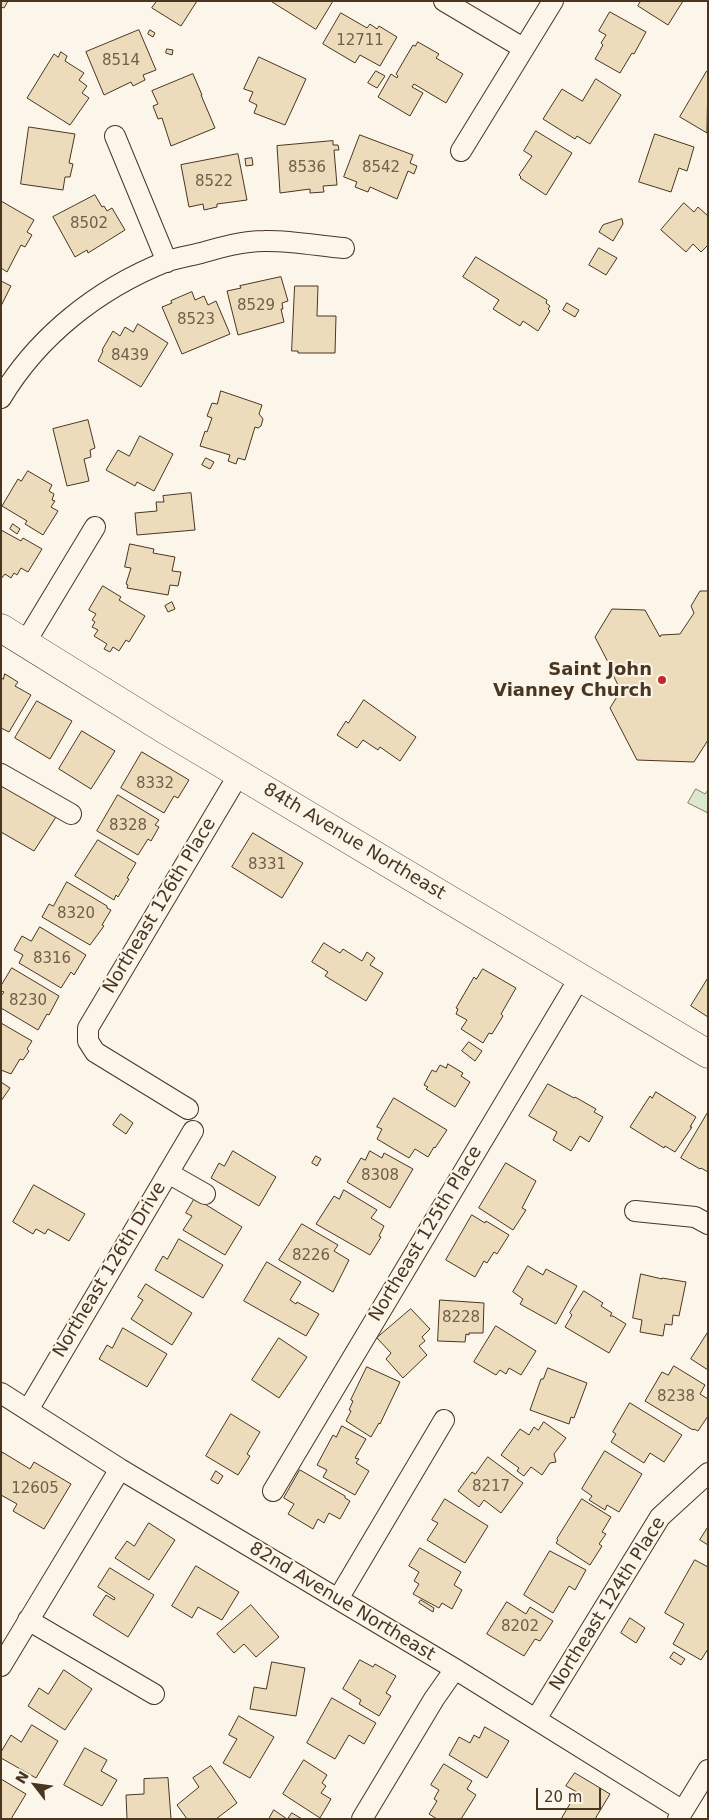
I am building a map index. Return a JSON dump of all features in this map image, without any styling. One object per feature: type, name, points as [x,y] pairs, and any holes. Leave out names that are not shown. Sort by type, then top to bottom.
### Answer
[{"type":"street","points":[[444,1],[524,48]]},
{"type":"street","points":[[461,152],[553,1]]},
{"type":"street","points":[[115,136],[167,262]]},
{"type":"street","points":[[1,398],[30,360],[68,319],[90,302],[136,276],[167,262],[230,245],[265,241],[344,248]]},
{"type":"street","points":[[24,643],[95,527]]},
{"type":"street","name":"84th Avenue Northeast","points":[[1,628],[167,731],[708,1054]]},
{"type":"street","points":[[1,774],[71,814]]},
{"type":"street","name":"Northeast 126th Place","points":[[188,1109],[95,1052],[88,1042],[88,1028],[240,774]]},
{"type":"street","name":"Northeast 125th Place","points":[[272,1491],[580,977]]},
{"type":"street","name":"Northeast 126th Drive","points":[[28,1410],[193,1131]]},
{"type":"street","points":[[168,1173],[205,1194]]},
{"type":"street","points":[[635,1211],[695,1217],[708,1224]]},
{"type":"street","name":"82nd Avenue Northeast","points":[[1,1393],[120,1469],[536,1719],[680,1815]]},
{"type":"street","points":[[338,1599],[444,1420]]},
{"type":"street","points":[[1,1666],[120,1469]]},
{"type":"street","name":"Northeast 124th Place","points":[[536,1719],[660,1517],[708,1473]]},
{"type":"street","points":[[28,1620],[154,1694]]},
{"type":"street","points":[[362,1819],[434,1699],[455,1669]]},
{"type":"street","points":[[680,1815],[708,1770]]},
{"type":"green space","points":[[696,789],[705,794],[708,790],[708,813],[688,803]]},
{"type":"building","points":[[1,1],[8,1],[4,8],[1,7]]},
{"type":"building","points":[[157,1],[197,1],[181,26],[152,8]]},
{"type":"building","points":[[271,1],[333,1],[316,29]]},
{"type":"building","points":[[641,1],[683,1],[668,25],[638,6]]},
{"type":"building","points":[[610,12],[646,32],[634,54],[632,53],[620,73],[595,59],[606,35],[599,31]]},
{"type":"building","points":[[341,13],[367,28],[370,24],[377,29],[379,26],[397,37],[380,66],[360,55],[355,63],[323,44]]},
{"type":"building","points":[[139,30],[156,70],[143,75],[145,80],[133,86],[131,82],[104,95],[86,52]]},
{"type":"building","points":[[150,30],[155,33],[153,37],[148,34]]},
{"type":"building","points":[[418,42],[439,54],[436,58],[463,74],[446,103],[414,84],[412,87],[423,93],[410,116],[378,97],[391,74],[397,78],[396,74],[413,45],[415,46]]},
{"type":"building","points":[[167,49],[173,50],[172,55],[166,53]]},
{"type":"building","points":[[61,52],[67,56],[65,61],[84,73],[79,80],[87,86],[82,93],[89,98],[70,125],[27,98],[54,54],[58,57]]},
{"type":"building","points":[[259,57],[306,79],[285,125],[254,113],[257,105],[249,101],[253,92],[244,89]]},
{"type":"building","points":[[376,71],[385,76],[377,88],[368,83]]},
{"type":"building","points":[[708,71],[707,133],[680,117]]},
{"type":"building","points":[[193,74],[215,128],[171,146],[162,118],[158,119],[153,106],[158,104],[152,91]]},
{"type":"building","points":[[596,79],[621,95],[590,144],[577,136],[575,139],[543,119],[562,89],[582,101]]},
{"type":"building","points":[[29,127],[75,134],[69,163],[73,164],[70,177],[65,177],[63,190],[21,184]]},
{"type":"building","points":[[536,131],[572,153],[546,195],[520,178],[519,175],[532,156],[524,151]]},
{"type":"building","points":[[655,134],[694,147],[687,171],[679,168],[671,192],[639,182]]},
{"type":"building","points":[[360,135],[413,155],[410,163],[417,166],[414,174],[408,171],[397,199],[370,187],[368,192],[355,187],[357,182],[344,177]]},
{"type":"building","points":[[333,141],[333,145],[338,145],[339,150],[334,150],[337,185],[323,186],[324,192],[310,193],[310,189],[280,193],[277,146]]},
{"type":"building","points":[[238,154],[247,200],[217,204],[217,207],[204,210],[203,204],[189,207],[181,165]]},
{"type":"building","points":[[252,158],[253,165],[246,166],[245,159]]},
{"type":"building","points":[[95,195],[102,207],[104,206],[107,211],[112,208],[125,230],[88,253],[87,250],[75,257],[53,217]]},
{"type":"building","points":[[1,201],[34,220],[27,232],[32,235],[25,247],[21,245],[7,272],[1,268]]},
{"type":"building","points":[[684,203],[694,212],[698,207],[708,216],[708,245],[701,252],[693,244],[686,252],[661,230]]},
{"type":"building","points":[[622,219],[623,224],[613,241],[599,232],[603,225]]},
{"type":"building","points":[[599,248],[617,258],[606,275],[589,265]]},
{"type":"building","points":[[476,257],[547,300],[546,303],[550,306],[548,309],[550,311],[538,331],[523,321],[520,326],[493,309],[499,300],[463,277]]},
{"type":"building","points":[[281,277],[288,301],[282,303],[283,309],[281,309],[284,322],[238,335],[227,291],[241,288],[240,286]]},
{"type":"building","points":[[1,281],[11,286],[1,306]]},
{"type":"building","points":[[295,286],[318,286],[317,316],[336,316],[335,353],[298,353],[298,351],[292,351]]},
{"type":"building","points":[[192,292],[195,300],[204,296],[208,305],[216,301],[230,334],[182,354],[162,307]]},
{"type":"building","points":[[567,303],[579,310],[575,317],[563,310]]},
{"type":"building","points":[[138,324],[168,343],[141,387],[98,361],[113,331],[120,336],[125,327],[133,332]]},
{"type":"building","points":[[221,391],[262,405],[259,414],[263,419],[261,426],[255,427],[245,460],[238,458],[236,464],[228,461],[230,455],[200,446],[212,418],[207,416],[212,403],[217,404]]},
{"type":"building","points":[[88,420],[95,448],[90,450],[91,457],[84,459],[89,481],[67,486],[53,429]]},
{"type":"building","points":[[140,436],[173,454],[154,491],[137,482],[135,486],[106,470],[118,450],[129,456]]},
{"type":"building","points":[[206,458],[214,462],[210,469],[202,465]]},
{"type":"building","points":[[28,471],[52,485],[49,491],[54,494],[52,500],[55,501],[51,507],[58,511],[43,535],[25,524],[27,521],[2,506],[18,479],[21,481]]},
{"type":"building","points":[[191,493],[195,530],[137,535],[135,513],[157,511],[156,502],[164,502],[163,496]]},
{"type":"building","points":[[13,524],[20,529],[17,534],[10,529]]},
{"type":"building","points":[[1,530],[21,541],[23,538],[42,549],[28,572],[21,568],[17,575],[14,573],[11,578],[5,574],[1,579]]},
{"type":"building","points":[[130,544],[154,549],[153,553],[175,557],[172,571],[181,572],[178,586],[170,585],[168,595],[127,588],[128,585],[126,584],[131,568],[125,567]]},
{"type":"building","points":[[103,586],[121,597],[119,600],[145,616],[129,642],[126,640],[119,651],[113,647],[110,652],[104,649],[107,644],[94,636],[98,630],[92,627],[95,622],[92,620],[96,614],[89,610]]},
{"type":"building","name":"Saint John Vianney Church","points":[[708,589],[708,740],[694,762],[637,760],[610,708],[623,687],[619,687],[612,673],[617,666],[610,666],[595,637],[612,609],[645,610],[660,637],[661,635],[680,634],[694,613],[691,606],[700,591],[707,591]]},
{"type":"building","points":[[172,602],[175,609],[168,612],[165,606]]},
{"type":"building","points":[[5,674],[18,682],[15,686],[31,695],[9,732],[1,728],[1,678],[3,679]]},
{"type":"building","points":[[364,700],[416,737],[400,761],[380,747],[378,750],[363,740],[357,748],[337,735]]},
{"type":"building","points":[[37,701],[72,721],[50,759],[15,738]]},
{"type":"building","points":[[82,731],[115,751],[91,789],[59,769]]},
{"type":"building","points":[[142,752],[189,780],[178,798],[174,796],[164,813],[121,788]]},
{"type":"building","points":[[1,785],[56,817],[34,851],[1,832]]},
{"type":"building","points":[[118,795],[159,820],[155,825],[159,827],[151,841],[148,839],[138,855],[97,831]]},
{"type":"building","points":[[253,833],[303,863],[282,898],[232,867]]},
{"type":"building","points":[[98,840],[136,863],[127,878],[129,879],[118,897],[116,895],[114,900],[75,876]]},
{"type":"building","points":[[67,882],[111,910],[102,925],[104,926],[90,945],[42,917],[49,904],[53,906]]},
{"type":"building","points":[[40,927],[86,955],[74,975],[71,972],[61,988],[19,963],[23,955],[14,950],[22,936],[31,941]]},
{"type":"building","points":[[324,943],[340,953],[343,949],[362,961],[367,952],[375,958],[370,965],[383,973],[366,1001],[325,976],[328,972],[312,962]]},
{"type":"building","points":[[12,968],[59,996],[38,1030],[1,1008],[1,996],[4,992],[1,991],[1,986]]},
{"type":"building","points":[[483,969],[516,988],[501,1014],[503,1016],[492,1034],[489,1033],[483,1043],[461,1029],[467,1020],[456,1014],[458,1009],[456,1008],[474,977],[476,979]]},
{"type":"building","points":[[708,978],[708,1017],[691,1006]]},
{"type":"building","points":[[1,1023],[32,1041],[27,1049],[29,1051],[23,1060],[20,1059],[11,1074],[1,1070]]},
{"type":"building","points":[[469,1042],[482,1051],[475,1061],[462,1051]]},
{"type":"building","points":[[448,1064],[463,1073],[461,1076],[470,1082],[455,1107],[426,1089],[428,1087],[424,1085],[432,1070],[436,1072],[440,1065],[446,1068]]},
{"type":"building","points":[[1,1082],[10,1088],[1,1101]]},
{"type":"building","points":[[548,1084],[596,1109],[594,1112],[603,1117],[589,1142],[580,1136],[571,1151],[553,1140],[557,1132],[529,1116]]},
{"type":"building","points":[[656,1092],[696,1117],[690,1127],[692,1127],[675,1152],[665,1146],[664,1148],[630,1127],[650,1096],[652,1098]]},
{"type":"building","points":[[394,1098],[447,1130],[428,1157],[415,1149],[409,1158],[377,1139],[382,1129],[377,1127]]},
{"type":"building","points":[[708,1112],[708,1172],[681,1158]]},
{"type":"building","points":[[121,1114],[133,1123],[126,1134],[113,1125]]},
{"type":"building","points":[[233,1151],[276,1177],[259,1206],[211,1178],[219,1163],[224,1166]]},
{"type":"building","points":[[370,1151],[382,1158],[384,1153],[413,1169],[390,1208],[347,1182],[361,1158],[365,1160]]},
{"type":"building","points":[[316,1156],[321,1159],[317,1166],[312,1163]]},
{"type":"building","points":[[506,1163],[536,1181],[522,1208],[526,1210],[513,1230],[479,1208]]},
{"type":"building","points":[[34,1185],[85,1214],[69,1241],[48,1229],[45,1234],[36,1229],[33,1234],[13,1222]]},
{"type":"building","points":[[344,1190],[377,1210],[371,1218],[384,1226],[379,1236],[381,1237],[370,1255],[316,1224],[334,1196],[339,1199]]},
{"type":"building","points":[[195,1198],[242,1227],[225,1255],[183,1230],[192,1216],[186,1213]]},
{"type":"building","points":[[472,1215],[509,1235],[497,1254],[494,1252],[487,1263],[484,1261],[475,1277],[446,1260]]},
{"type":"building","points":[[302,1224],[338,1245],[334,1251],[349,1260],[333,1292],[279,1260]]},
{"type":"building","points":[[179,1239],[223,1265],[203,1298],[155,1270],[163,1256],[167,1259]]},
{"type":"building","points":[[267,1262],[301,1282],[290,1300],[319,1314],[306,1336],[244,1301]]},
{"type":"building","points":[[528,1266],[543,1275],[546,1269],[577,1286],[556,1324],[520,1304],[523,1299],[513,1292]]},
{"type":"building","points":[[641,1274],[686,1282],[679,1316],[673,1315],[672,1325],[665,1324],[663,1336],[640,1332],[642,1320],[633,1318]]},
{"type":"building","points":[[146,1284],[192,1313],[172,1345],[131,1319],[143,1300],[138,1297]]},
{"type":"building","points":[[584,1291],[603,1303],[601,1306],[612,1313],[610,1316],[626,1324],[609,1353],[565,1327],[572,1315],[570,1313]]},
{"type":"building","points":[[440,1300],[484,1303],[483,1333],[466,1334],[465,1342],[438,1341]]},
{"type":"building","points":[[411,1309],[430,1329],[422,1337],[425,1341],[419,1346],[427,1355],[403,1378],[386,1359],[391,1353],[377,1338]]},
{"type":"building","points":[[496,1326],[536,1351],[521,1375],[509,1368],[506,1374],[500,1370],[496,1375],[474,1362]]},
{"type":"building","points":[[123,1328],[167,1354],[147,1387],[99,1359],[107,1345],[112,1348]]},
{"type":"building","points":[[708,1332],[708,1370],[691,1359]]},
{"type":"building","points":[[279,1338],[307,1357],[279,1398],[252,1380]]},
{"type":"building","points":[[674,1366],[705,1385],[700,1394],[708,1399],[708,1416],[698,1431],[693,1430],[645,1401],[662,1372],[668,1375]]},
{"type":"building","points":[[367,1367],[400,1382],[380,1424],[371,1437],[346,1421],[351,1411],[349,1410],[353,1401],[351,1400]]},
{"type":"building","points":[[548,1368],[587,1383],[574,1418],[571,1417],[569,1424],[530,1410],[541,1379],[543,1379]]},
{"type":"building","points":[[630,1403],[682,1435],[664,1462],[650,1453],[644,1463],[611,1442],[616,1434],[613,1432]]},
{"type":"building","points":[[231,1414],[260,1432],[247,1454],[250,1456],[238,1475],[206,1456]]},
{"type":"building","points":[[544,1422],[566,1438],[554,1454],[556,1462],[550,1463],[542,1475],[531,1467],[524,1476],[517,1471],[519,1468],[501,1455],[520,1429],[529,1435],[534,1427],[538,1430]]},
{"type":"building","points":[[342,1426],[366,1439],[355,1458],[359,1459],[356,1463],[369,1471],[355,1495],[323,1477],[327,1470],[317,1465],[333,1435],[336,1437]]},
{"type":"building","points":[[605,1451],[642,1474],[619,1512],[607,1505],[605,1510],[589,1500],[592,1496],[582,1489]]},
{"type":"building","points":[[2,1452],[30,1469],[34,1462],[71,1484],[44,1529],[13,1511],[17,1504],[1,1495]]},
{"type":"building","points":[[488,1457],[523,1483],[501,1513],[484,1500],[479,1507],[458,1491],[472,1472],[475,1474]]},
{"type":"building","points":[[300,1470],[345,1496],[350,1501],[340,1519],[329,1513],[324,1523],[318,1519],[313,1529],[288,1514],[294,1504],[284,1498]]},
{"type":"building","points":[[216,1471],[223,1476],[218,1484],[211,1480]]},
{"type":"building","points":[[445,1499],[488,1526],[465,1563],[427,1540],[438,1523],[432,1520]]},
{"type":"building","points":[[582,1499],[611,1517],[602,1532],[606,1534],[599,1544],[602,1546],[590,1565],[556,1543]]},
{"type":"building","points":[[149,1523],[175,1540],[149,1580],[115,1558],[127,1541],[134,1546]]},
{"type":"building","points":[[708,1527],[708,1545],[700,1540]]},
{"type":"building","points":[[420,1548],[461,1572],[454,1585],[462,1590],[452,1609],[442,1603],[439,1608],[413,1594],[419,1584],[414,1581],[419,1572],[409,1566]]},
{"type":"building","points":[[550,1551],[586,1570],[575,1590],[569,1586],[553,1613],[524,1595]]},
{"type":"building","points":[[695,1560],[708,1567],[708,1649],[701,1660],[673,1644],[684,1624],[665,1613]]},
{"type":"building","points":[[196,1566],[239,1592],[222,1620],[198,1607],[192,1618],[172,1606]]},
{"type":"building","points":[[110,1568],[154,1595],[128,1637],[93,1615],[106,1595],[114,1600],[115,1598],[98,1587]]},
{"type":"building","points":[[421,1600],[434,1608],[433,1612],[419,1603]]},
{"type":"building","points":[[507,1602],[526,1614],[530,1607],[553,1621],[540,1641],[535,1639],[524,1656],[487,1634]]},
{"type":"building","points":[[251,1605],[279,1637],[256,1657],[244,1644],[234,1653],[217,1634]]},
{"type":"building","points":[[630,1618],[645,1628],[636,1643],[621,1633]]},
{"type":"building","points":[[674,1652],[685,1659],[681,1665],[670,1658]]},
{"type":"building","points":[[360,1660],[373,1667],[375,1664],[396,1676],[386,1693],[391,1696],[379,1716],[359,1704],[361,1700],[343,1689]]},
{"type":"building","points":[[272,1662],[305,1668],[296,1716],[250,1709],[254,1687],[266,1689]]},
{"type":"building","points":[[64,1670],[92,1689],[65,1730],[28,1706],[39,1688],[48,1694]]},
{"type":"building","points":[[332,1698],[376,1723],[364,1744],[349,1735],[335,1759],[307,1743]]},
{"type":"building","points":[[239,1716],[274,1737],[250,1778],[223,1763],[237,1739],[229,1735]]},
{"type":"building","points":[[32,1725],[58,1741],[36,1778],[1,1758],[1,1752],[11,1735],[21,1742]]},
{"type":"building","points":[[485,1727],[509,1741],[487,1778],[449,1755],[459,1737],[470,1743],[474,1735],[479,1738]]},
{"type":"building","points":[[85,1748],[107,1760],[101,1771],[117,1780],[102,1806],[64,1785]]},
{"type":"building","points":[[304,1760],[327,1775],[322,1783],[326,1786],[321,1793],[331,1799],[320,1818],[283,1794]]},
{"type":"building","points":[[444,1764],[472,1781],[467,1789],[476,1795],[461,1819],[437,1819],[429,1814],[437,1801],[434,1799],[439,1790],[431,1785]]},
{"type":"building","points":[[211,1766],[237,1803],[216,1819],[187,1819],[177,1805],[199,1787],[193,1778]]},
{"type":"building","points":[[575,1773],[610,1794],[595,1819],[561,1819],[577,1792],[566,1786]]},
{"type":"building","points":[[168,1778],[171,1819],[127,1819],[126,1795],[144,1794],[144,1779]]},
{"type":"building","points":[[1,1779],[26,1794],[11,1819],[1,1819]]},
{"type":"building","points":[[274,1810],[287,1819],[269,1819]]},
{"type":"building","points":[[292,1813],[302,1819],[288,1819]]},
{"type":"place","name":"Saint John Vianney Church","points":[[662,680]]}]
